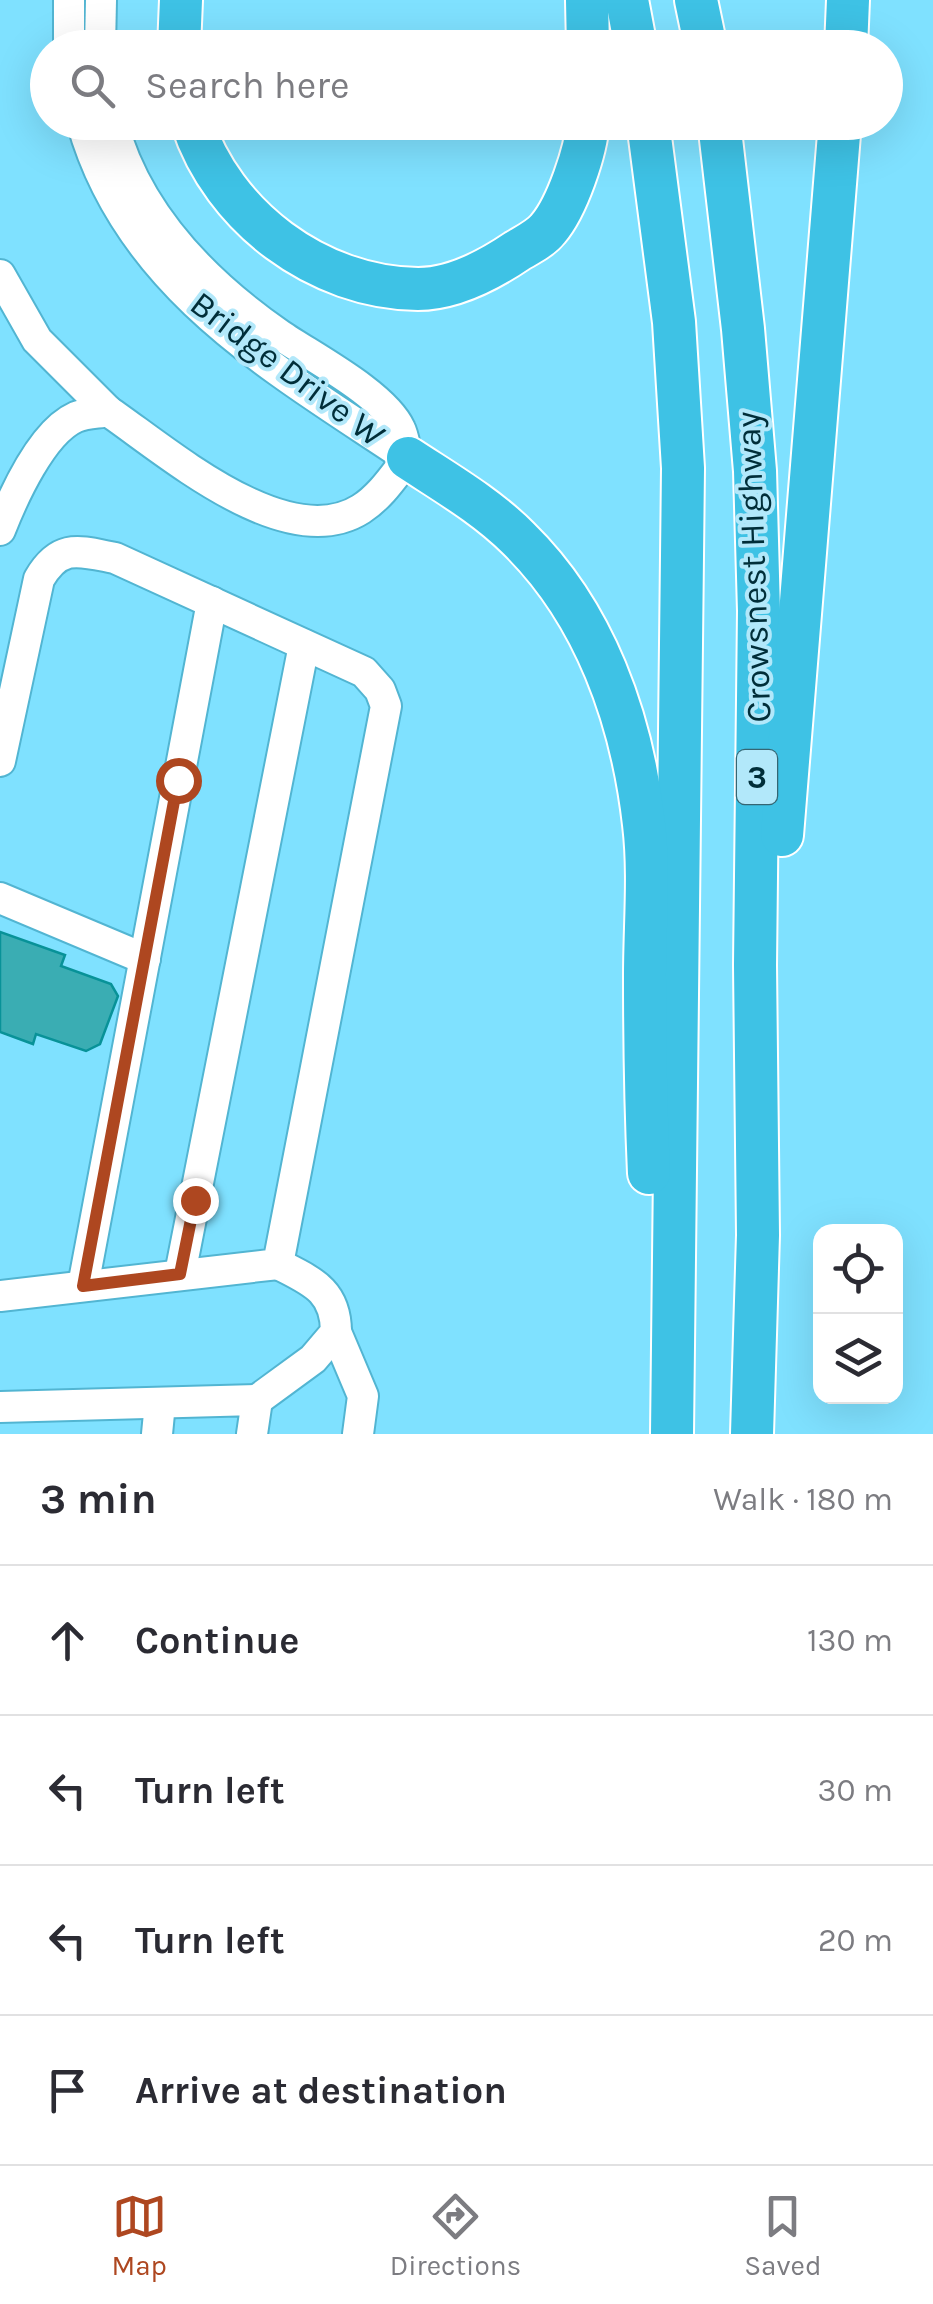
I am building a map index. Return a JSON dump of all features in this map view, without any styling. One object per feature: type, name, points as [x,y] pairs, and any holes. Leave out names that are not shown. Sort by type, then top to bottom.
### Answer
[{"type":"highway","points":[[180,30],[181,0]]},
{"type":"highway","points":[[587,0],[588,30]]},
{"type":"highway","points":[[627,0],[633,30]]},
{"type":"highway","points":[[696,0],[702,30]]},
{"type":"highway","points":[[847,30],[848,0]]},
{"type":"highway","points":[[197,140],[202,155],[232,198],[317,267],[372,284],[421,289],[468,279],[548,231],[568,193],[583,140]]},
{"type":"highway","name":"Crowsnest Highway","points":[[650,140],[674,322],[683,468],[672,1434]]},
{"type":"highway","name":"Crowsnest Highway","points":[[720,140],[755,470],[760,611],[752,1434]]},
{"type":"highway","points":[[758,1125],[839,140]]},
{"type":"highway","points":[[408,458],[479,504],[518,537],[551,574],[600,656],[620,707],[645,827],[645,1080],[659,1434]]},
{"type":"street","points":[[69,0],[69,30]]},
{"type":"street","points":[[100,30],[101,0]]},
{"type":"street","name":"Bridge Drive W","points":[[88,140],[104,183],[124,221],[161,269],[257,355],[408,458]]},
{"type":"street","points":[[0,275],[37,340],[108,411],[243,502],[290,521],[324,522],[357,512],[380,496],[408,458],[400,429],[384,406],[238,303],[184,252],[145,201],[117,140]]},
{"type":"street","points":[[0,530],[16,489],[47,444],[75,418],[108,411]]},
{"type":"street","points":[[0,761],[39,580],[50,561],[73,550],[115,558],[212,602],[364,672],[380,690],[386,706],[278,1264]]},
{"type":"street","points":[[83,1286],[212,602]]},
{"type":"street","points":[[180,1274],[304,645]]},
{"type":"street","points":[[0,898],[144,959]]},
{"type":"street","points":[[0,1296],[278,1264],[319,1286],[336,1314],[336,1332],[363,1396],[358,1434]]},
{"type":"street","points":[[4,1416],[75,1420],[160,1403],[257,1400],[313,1358],[336,1332]]},
{"type":"street","points":[[252,1434],[257,1400]]},
{"type":"street","points":[[156,1434],[160,1403]]},
{"type":"building","points":[[0,932],[65,955],[61,966],[111,984],[118,996],[100,1044],[86,1051],[36,1034],[33,1044],[0,1032]]},
{"type":"route","points":[[178,780],[83,1286],[180,1274],[195,1200]]}]
